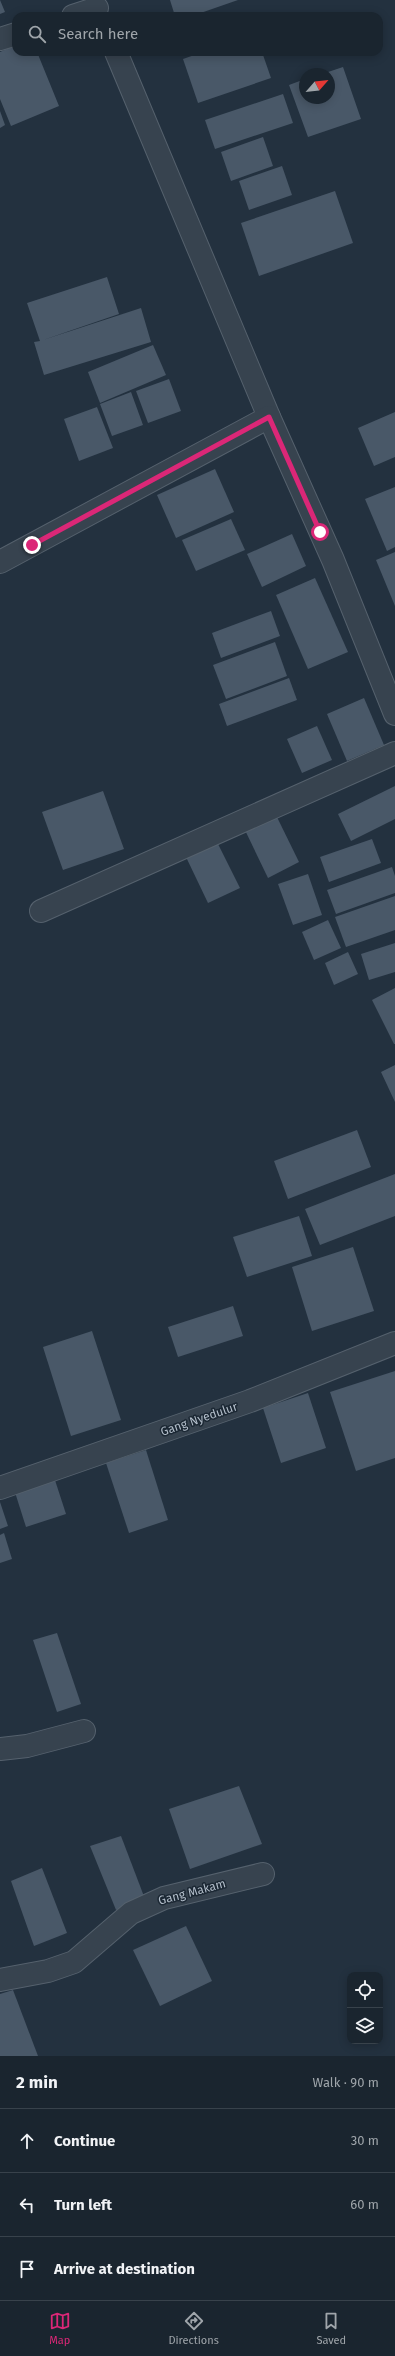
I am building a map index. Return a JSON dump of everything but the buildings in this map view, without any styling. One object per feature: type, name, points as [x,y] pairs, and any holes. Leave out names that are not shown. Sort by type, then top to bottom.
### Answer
[{"type":"street","points":[[85,12],[97,8]]},
{"type":"street","points":[[0,39],[12,35]]},
{"type":"street","points":[[118,56],[269,417],[333,560],[395,714]]},
{"type":"street","points":[[0,562],[269,417]]},
{"type":"street","points":[[41,911],[395,753]]},
{"type":"street","name":"Gang Nyedulur","points":[[0,1488],[250,1401],[395,1343]]},
{"type":"street","points":[[0,1750],[27,1746],[84,1731]]},
{"type":"street","name":"Gang Makam","points":[[0,1980],[48,1971],[74,1962],[131,1913],[164,1898],[263,1874]]},
{"type":"route","points":[[32,545],[269,417],[320,532]]}]
